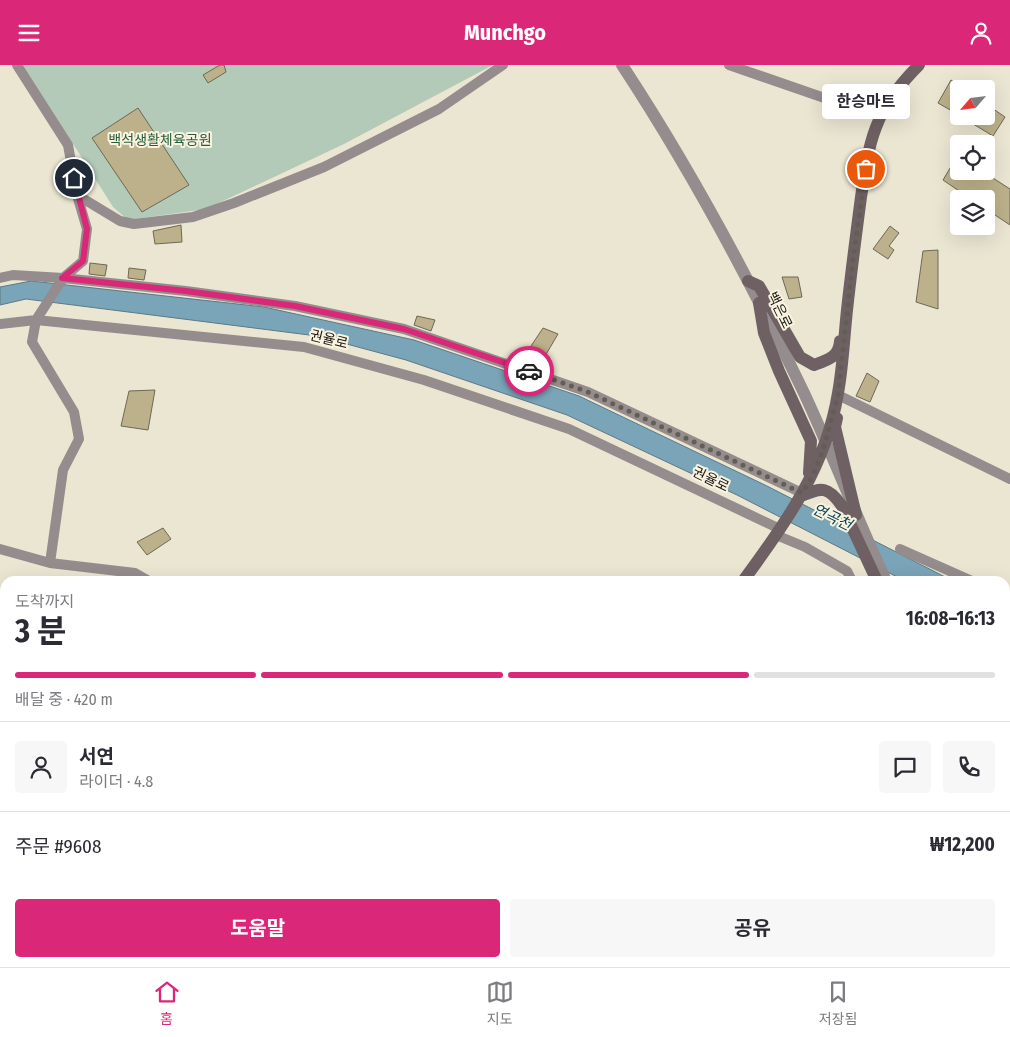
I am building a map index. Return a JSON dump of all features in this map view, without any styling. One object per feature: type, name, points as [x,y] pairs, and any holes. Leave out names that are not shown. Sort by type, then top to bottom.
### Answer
[{"type":"main road","points":[[875,576],[852,518],[835,427],[840,396],[850,282],[868,157],[876,128],[885,108],[895,92],[919,65]]},
{"type":"main road","points":[[748,281],[759,286],[800,357],[814,365],[836,355],[840,346],[841,327],[850,282]]},
{"type":"main road","points":[[759,303],[764,333],[811,441],[811,457],[802,493]]},
{"type":"main road","points":[[747,576],[778,532],[812,477],[840,396]]},
{"type":"main road","points":[[802,493],[827,490],[834,494],[852,518]]},
{"type":"street","points":[[17,65],[68,145],[87,229],[83,261],[62,278],[36,319],[32,342],[74,411],[79,439],[63,470],[50,563]]},
{"type":"street","points":[[78,195],[120,221],[134,224],[193,217],[234,203],[324,167],[439,109],[502,65]]},
{"type":"street","name":"백은로","points":[[622,65],[652,111],[748,281],[825,441],[852,518],[861,528],[884,576]]},
{"type":"street","points":[[729,65],[836,102],[870,104],[885,108]]},
{"type":"street","name":"권율로","points":[[0,278],[14,275],[62,278],[186,291],[295,306],[404,329],[588,392],[802,493]]},
{"type":"street","name":"권율로","points":[[0,324],[36,319],[304,347],[415,377],[569,429],[778,532],[847,571],[850,576]]},
{"type":"street","points":[[840,396],[1010,479]]},
{"type":"street","points":[[0,549],[50,563],[135,573],[140,576]]},
{"type":"street","points":[[900,549],[961,576]]},
{"type":"green space","name":"백석생활체육공원","points":[[23,65],[493,65],[344,144],[206,209],[128,220],[113,207]]},
{"type":"water","points":[[31,281],[264,307],[414,340],[579,396],[767,486],[943,576],[895,576],[737,495],[567,415],[406,360],[317,336],[26,299],[0,305],[0,287]]},
{"type":"building","points":[[220,65],[224,65],[226,72],[208,83],[203,75]]},
{"type":"building","points":[[950,82],[950,110],[938,103]]},
{"type":"building","points":[[138,108],[189,185],[142,212],[92,138]]},
{"type":"building","points":[[995,110],[1005,117],[994,135],[975,125],[995,125]]},
{"type":"building","points":[[950,168],[950,180],[995,179],[1010,189],[1010,225],[995,215],[995,190],[958,190],[943,180]]},
{"type":"building","points":[[181,225],[182,242],[155,244],[153,231]]},
{"type":"building","points":[[890,226],[899,233],[889,246],[894,250],[888,259],[873,249]]},
{"type":"building","points":[[938,250],[938,309],[916,302],[923,251]]},
{"type":"building","points":[[90,263],[107,265],[105,276],[89,274]]},
{"type":"building","points":[[129,268],[146,270],[144,280],[128,278]]},
{"type":"building","points":[[782,277],[798,277],[802,297],[789,299]]},
{"type":"building","points":[[417,316],[435,320],[431,331],[414,325]]},
{"type":"building","points":[[543,328],[558,334],[538,368],[523,358]]},
{"type":"building","points":[[867,373],[879,381],[870,402],[856,396]]},
{"type":"building","points":[[155,390],[148,430],[121,426],[129,391]]},
{"type":"building","points":[[163,528],[171,539],[147,555],[137,542]]},
{"type":"way so far","points":[[529,371],[588,392],[802,493],[812,477],[822,453],[838,395],[853,259],[866,169]]},
{"type":"place","name":"한승마트","points":[[866,169]]},
{"type":"route","points":[[74,178],[87,229],[83,261],[62,278],[186,291],[295,306],[404,329],[529,371]]},
{"type":"water label","name":"연곡천","points":[[832,517]]}]
